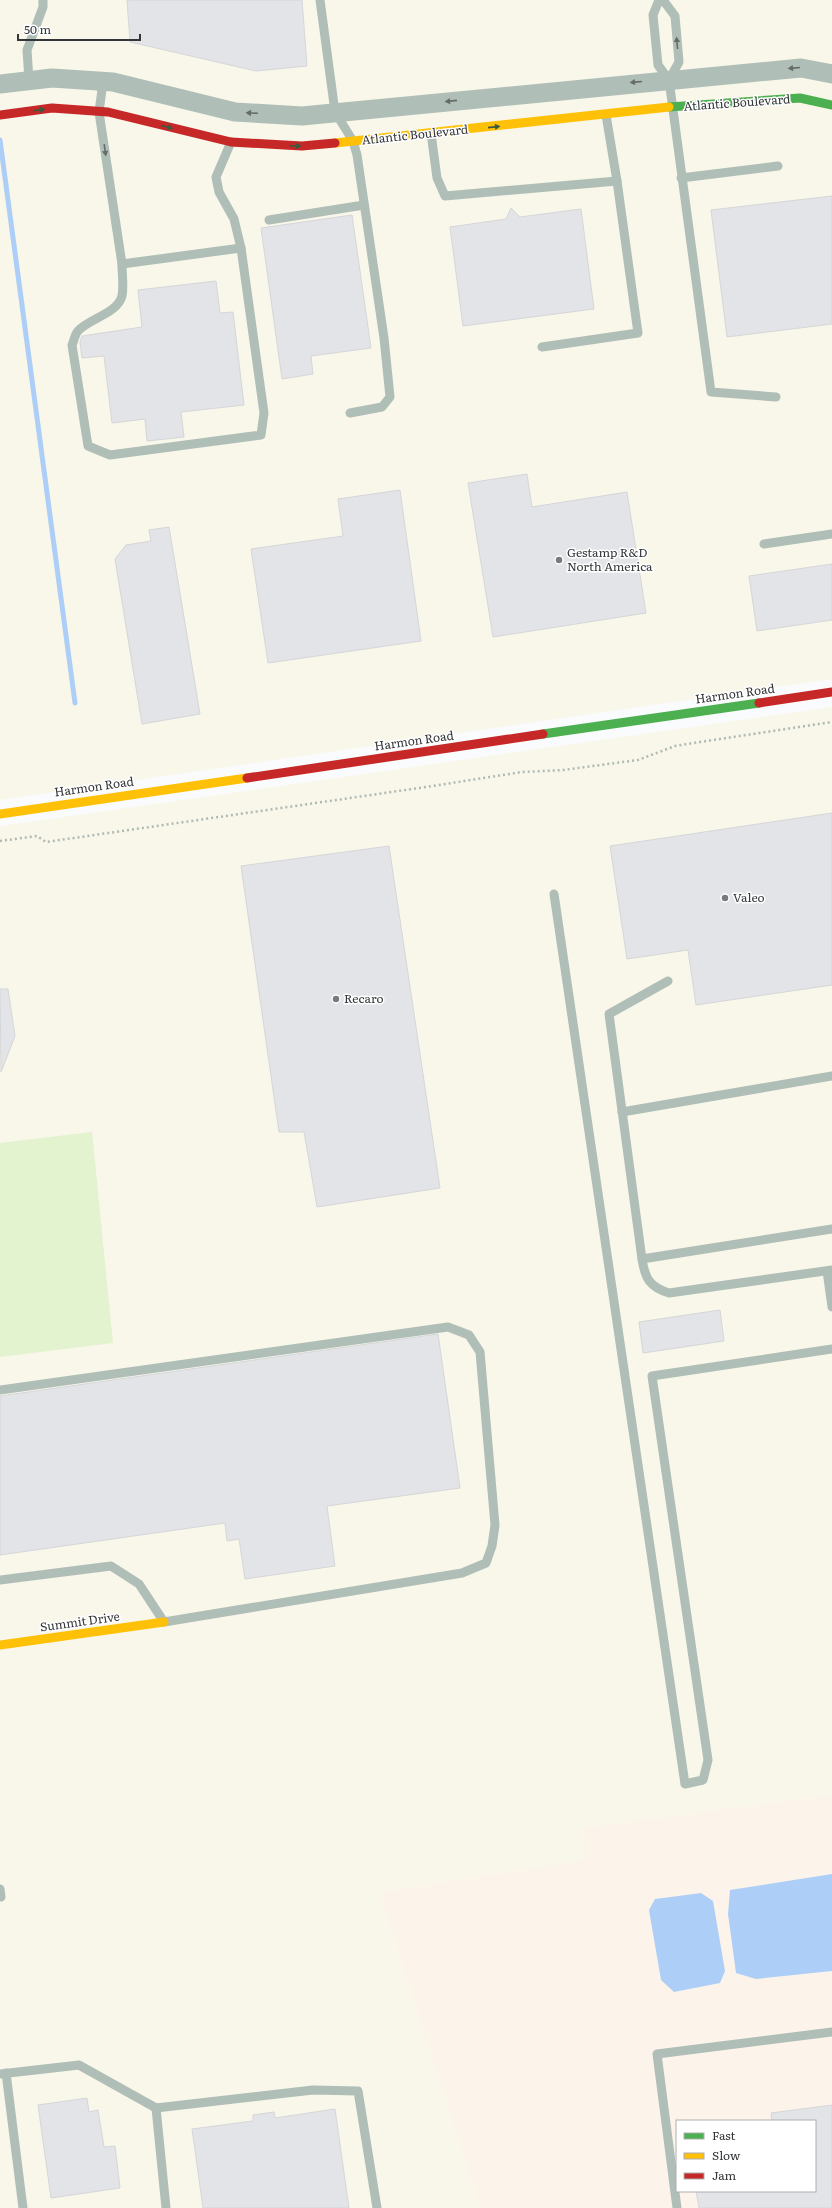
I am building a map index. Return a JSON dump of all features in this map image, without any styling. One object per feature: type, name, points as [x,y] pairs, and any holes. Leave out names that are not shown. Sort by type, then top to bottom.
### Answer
[{"type":"street","points":[[0,84],[52,78],[103,82],[235,112],[302,116],[801,68],[832,74]]},
{"type":"street","name":"Atlantic Boulevard","points":[[0,115],[52,108],[99,112],[231,142],[302,146],[672,107],[800,98],[832,105]]},
{"type":"street","name":"Harmon Road","points":[[0,814],[832,692]]},
{"type":"street","name":"Summit Drive","points":[[0,1645],[164,1622]]},
{"type":"lane","points":[[29,80],[27,50],[43,7],[43,0]]},
{"type":"lane","points":[[320,0],[335,112],[353,141],[357,155],[384,338],[390,397],[382,407],[350,412]]},
{"type":"lane","points":[[659,0],[653,15],[658,65],[669,80],[711,392],[776,396]]},
{"type":"lane","points":[[664,0],[675,16],[679,62],[669,80]]},
{"type":"lane","points":[[103,82],[99,112],[122,264],[122,297],[115,308],[92,320],[77,331],[72,345],[88,446],[110,455],[261,435],[264,413],[241,248],[234,219],[219,192],[216,177],[231,142]]},
{"type":"lane","points":[[542,347],[638,333],[617,181],[606,115]]},
{"type":"lane","points":[[431,133],[437,178],[445,196],[617,181]]},
{"type":"lane","points":[[681,178],[778,166]]},
{"type":"lane","points":[[269,220],[364,205]]},
{"type":"lane","points":[[122,264],[241,248]]},
{"type":"lane","points":[[764,544],[832,534]]},
{"type":"lane","points":[[554,894],[685,1784],[703,1780],[708,1760],[652,1376],[832,1349]]},
{"type":"lane","points":[[668,981],[609,1014],[642,1258],[647,1279],[656,1289],[669,1293],[829,1271],[832,1307]]},
{"type":"lane","points":[[622,1112],[832,1076]]},
{"type":"lane","points":[[642,1258],[832,1229]]},
{"type":"lane","points":[[0,1390],[448,1326],[469,1335],[480,1352],[495,1525],[492,1546],[486,1563],[462,1573],[164,1622],[139,1584],[111,1566],[0,1580]]},
{"type":"lane","points":[[677,2208],[657,2054],[832,2032]]},
{"type":"lane","points":[[23,2208],[3,2073],[79,2064],[156,2108],[313,2090],[358,2092],[377,2208]]},
{"type":"lane","points":[[156,2108],[166,2208]]},
{"type":"path","points":[[0,841],[37,836],[46,842],[426,788],[522,772],[562,770],[638,760],[687,744],[832,722]]},
{"type":"shaded area","points":[[0,0],[832,0],[832,679],[0,800]]},
{"type":"shaded area","points":[[832,707],[832,1795],[583,1828],[585,1860],[379,1893],[480,2208],[0,2208],[0,826]]},
{"type":"shaded area","points":[[832,1795],[832,2208],[480,2208],[379,1893],[584,1860],[582,1828]]},
{"type":"green space","points":[[92,1132],[113,1343],[0,1357],[0,1143]]},
{"type":"water","points":[[832,1874],[832,1971],[756,1979],[736,1973],[728,1914],[730,1890]]},
{"type":"water","points":[[701,1893],[713,1901],[725,1971],[720,1983],[674,1992],[661,1980],[649,1910],[655,1899]]},
{"type":"building","points":[[127,0],[302,0],[307,66],[256,71],[130,42]]},
{"type":"building","points":[[832,196],[832,324],[727,337],[711,210]]},
{"type":"building","points":[[511,208],[520,217],[581,209],[594,309],[463,326],[450,227],[506,219]]},
{"type":"building","points":[[352,215],[371,348],[311,356],[313,374],[282,379],[261,228]]},
{"type":"building","points":[[216,281],[220,313],[233,312],[244,405],[181,412],[184,437],[147,441],[145,419],[112,423],[104,356],[82,358],[80,342],[82,336],[142,327],[138,290]]},
{"type":"building","name":"Gestamp R&D North America","points":[[527,474],[532,507],[627,492],[646,613],[493,637],[468,483]]},
{"type":"building","points":[[400,490],[421,641],[268,663],[251,549],[343,536],[338,499]]},
{"type":"building","points":[[169,527],[200,714],[142,724],[115,559],[126,545],[151,541],[149,530]]},
{"type":"building","points":[[832,564],[832,620],[757,631],[749,576]]},
{"type":"building","name":"Valeo","points":[[832,813],[832,985],[696,1005],[688,950],[627,959],[610,846]]},
{"type":"building","name":"Recaro","points":[[389,846],[440,1188],[317,1207],[304,1132],[279,1132],[241,866]]},
{"type":"building","points":[[0,989],[8,989],[15,1036],[1,1072]]},
{"type":"building","points":[[720,1310],[724,1341],[643,1353],[639,1322]]},
{"type":"building","points":[[438,1334],[460,1488],[327,1506],[335,1566],[245,1579],[239,1539],[227,1541],[225,1523],[0,1555],[0,1396]]},
{"type":"building","points":[[87,2098],[89,2112],[98,2110],[104,2147],[115,2146],[120,2188],[51,2198],[38,2105]]},
{"type":"building","points":[[832,2105],[832,2208],[699,2208],[696,2192],[816,2192],[816,2120],[772,2120],[771,2113]]},
{"type":"building","points":[[335,2109],[349,2208],[203,2208],[192,2129],[253,2121],[253,2115],[274,2112],[275,2118]]},
{"type":"waterway","points":[[0,140],[75,703]]},
{"type":"traffic: fast","points":[[669,107],[800,98],[832,105]]},
{"type":"traffic: fast","points":[[543,734],[759,703]]},
{"type":"traffic: slow","points":[[335,143],[669,107]]},
{"type":"traffic: slow","points":[[0,814],[247,778]]},
{"type":"traffic: slow","points":[[0,1645],[164,1622]]},
{"type":"traffic: jam","points":[[0,115],[52,108],[108,112],[231,142],[302,146],[335,143]]},
{"type":"traffic: jam","points":[[759,703],[832,692]]},
{"type":"traffic: jam","points":[[247,778],[543,734]]},
{"type":"place","name":"Gestamp R&D North America","points":[[559,560]]},
{"type":"place","name":"Valeo","points":[[725,898]]},
{"type":"place","name":"Recaro","points":[[336,999]]}]
